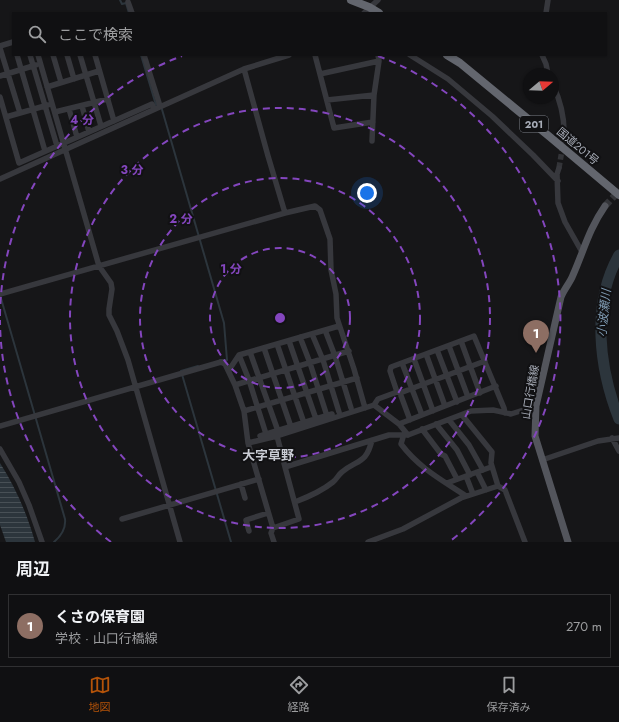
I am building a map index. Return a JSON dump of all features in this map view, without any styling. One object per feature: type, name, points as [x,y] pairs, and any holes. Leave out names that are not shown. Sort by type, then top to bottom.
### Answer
[{"type":"highway","points":[[351,0],[366,10]]},
{"type":"highway","name":"国道201号","points":[[449,56],[460,63],[619,195]]},
{"type":"main road","name":"山口行橋線","points":[[568,542],[535,436],[536,406],[561,297],[572,278],[596,220],[606,206]]},
{"type":"street","points":[[366,10],[378,0]]},
{"type":"street","points":[[546,12],[548,0]]},
{"type":"street","points":[[128,2],[132,12]]},
{"type":"street","points":[[12,42],[0,47],[20,113]]},
{"type":"street","points":[[17,56],[45,151]]},
{"type":"street","points":[[30,56],[57,146]]},
{"type":"street","points":[[38,56],[99,266],[111,283],[112,289],[109,315],[128,360],[180,541],[172,542]]},
{"type":"street","points":[[53,56],[61,82]]},
{"type":"street","points":[[67,56],[74,79]]},
{"type":"street","points":[[80,56],[101,126]]},
{"type":"street","points":[[95,56],[114,121]]},
{"type":"street","points":[[144,56],[157,108]]},
{"type":"street","points":[[0,179],[65,146],[157,108],[244,69],[286,56]]},
{"type":"street","points":[[315,56],[334,128],[373,122]]},
{"type":"street","points":[[412,56],[448,79],[492,116],[558,181]]},
{"type":"street","points":[[542,56],[547,68]]},
{"type":"street","points":[[320,74],[378,58],[374,95],[372,142]]},
{"type":"street","points":[[0,76],[40,64]]},
{"type":"street","points":[[244,69],[285,213]]},
{"type":"street","points":[[47,86],[100,71]]},
{"type":"street","points":[[327,100],[374,95]]},
{"type":"street","points":[[0,97],[19,163],[57,146],[65,146],[77,137],[152,104],[157,108]]},
{"type":"street","points":[[55,112],[108,99]]},
{"type":"street","points":[[559,102],[563,113],[565,128],[564,138]]},
{"type":"street","points":[[6,117],[52,104]]},
{"type":"street","points":[[82,106],[89,132]]},
{"type":"street","points":[[69,109],[77,137]]},
{"type":"street","points":[[559,168],[557,174],[558,203],[565,222],[582,252]]},
{"type":"street","points":[[0,294],[285,213],[315,206],[320,210],[330,239],[331,270],[336,294],[337,318],[357,378],[363,407]]},
{"type":"street","points":[[229,370],[239,355],[339,326]]},
{"type":"street","points":[[325,330],[335,356],[351,408]]},
{"type":"street","points":[[312,334],[322,360],[338,412]]},
{"type":"street","points":[[410,420],[390,371],[391,367],[474,336],[496,386],[505,413]]},
{"type":"street","points":[[300,338],[310,363],[327,416]]},
{"type":"street","points":[[289,341],[316,419]]},
{"type":"street","points":[[461,341],[480,393]]},
{"type":"street","points":[[277,344],[304,423]]},
{"type":"street","points":[[449,346],[468,397]]},
{"type":"street","points":[[264,348],[291,427]]},
{"type":"street","points":[[437,350],[457,402]]},
{"type":"street","points":[[236,385],[349,351]]},
{"type":"street","points":[[250,352],[269,404],[299,519],[273,528]]},
{"type":"street","points":[[426,354],[445,406]]},
{"type":"street","points":[[239,355],[249,380],[266,434]]},
{"type":"street","points":[[414,359],[433,411]]},
{"type":"street","points":[[257,437],[277,433],[291,427],[351,408],[374,405],[378,399],[412,389],[485,361]]},
{"type":"street","points":[[0,426],[221,362],[225,364],[229,370],[236,385],[244,411],[248,443],[273,528],[271,533],[274,542]]},
{"type":"street","points":[[402,363],[422,415]]},
{"type":"street","points":[[244,411],[357,378]]},
{"type":"street","points":[[398,424],[496,386]]},
{"type":"street","points":[[374,405],[398,424],[406,435]]},
{"type":"street","points":[[285,467],[389,435],[406,435],[472,411],[493,410],[511,414],[536,406]]},
{"type":"street","points":[[248,443],[363,407]]},
{"type":"street","points":[[462,415],[492,452],[491,467],[498,486],[505,490],[525,542]]},
{"type":"street","points":[[449,420],[469,445],[486,490]]},
{"type":"street","points":[[436,424],[457,450],[468,475],[473,494]]},
{"type":"street","points":[[422,429],[441,454],[445,456],[457,479]]},
{"type":"street","points":[[406,435],[401,444],[410,455],[425,469],[466,496]]},
{"type":"street","points":[[612,438],[619,451]]},
{"type":"street","points":[[542,460],[598,441],[619,438]]},
{"type":"street","points":[[295,502],[326,487],[335,481],[343,471],[362,460],[369,452],[372,440]]},
{"type":"street","points":[[0,449],[19,482],[42,542]]},
{"type":"street","points":[[447,483],[491,467]]},
{"type":"street","points":[[122,519],[169,504],[259,479]]},
{"type":"street","points":[[241,484],[245,498]]},
{"type":"street","points":[[368,542],[403,529],[444,506],[466,496],[498,486]]},
{"type":"street","points":[[135,508],[137,515]]},
{"type":"street","points":[[249,531],[246,520],[268,514]]},
{"type":"shaded area","points":[[0,463],[20,501],[35,542],[6,542],[0,525]]},
{"type":"waterway","points":[[120,0],[122,4],[126,3],[129,12]]},
{"type":"waterway","points":[[141,56],[156,105],[158,103]]},
{"type":"waterway","points":[[161,106],[224,323],[227,360],[220,360]]},
{"type":"waterway","name":"小波瀬川","points":[[619,255],[610,274],[604,294],[601,315],[603,358],[612,399],[619,419]]},
{"type":"waterway","points":[[0,295],[65,519],[65,526],[59,537],[54,542]]},
{"type":"waterway","points":[[198,366],[181,371],[231,542]]},
{"type":"tunnel","points":[[559,168],[564,138]]},
{"type":"tunnel","points":[[605,206],[619,191]]},
{"type":"place","name":"くさの保育園","points":[[536,353]]},
{"type":"district","name":"大字草野","points":[[268,455]]}]
